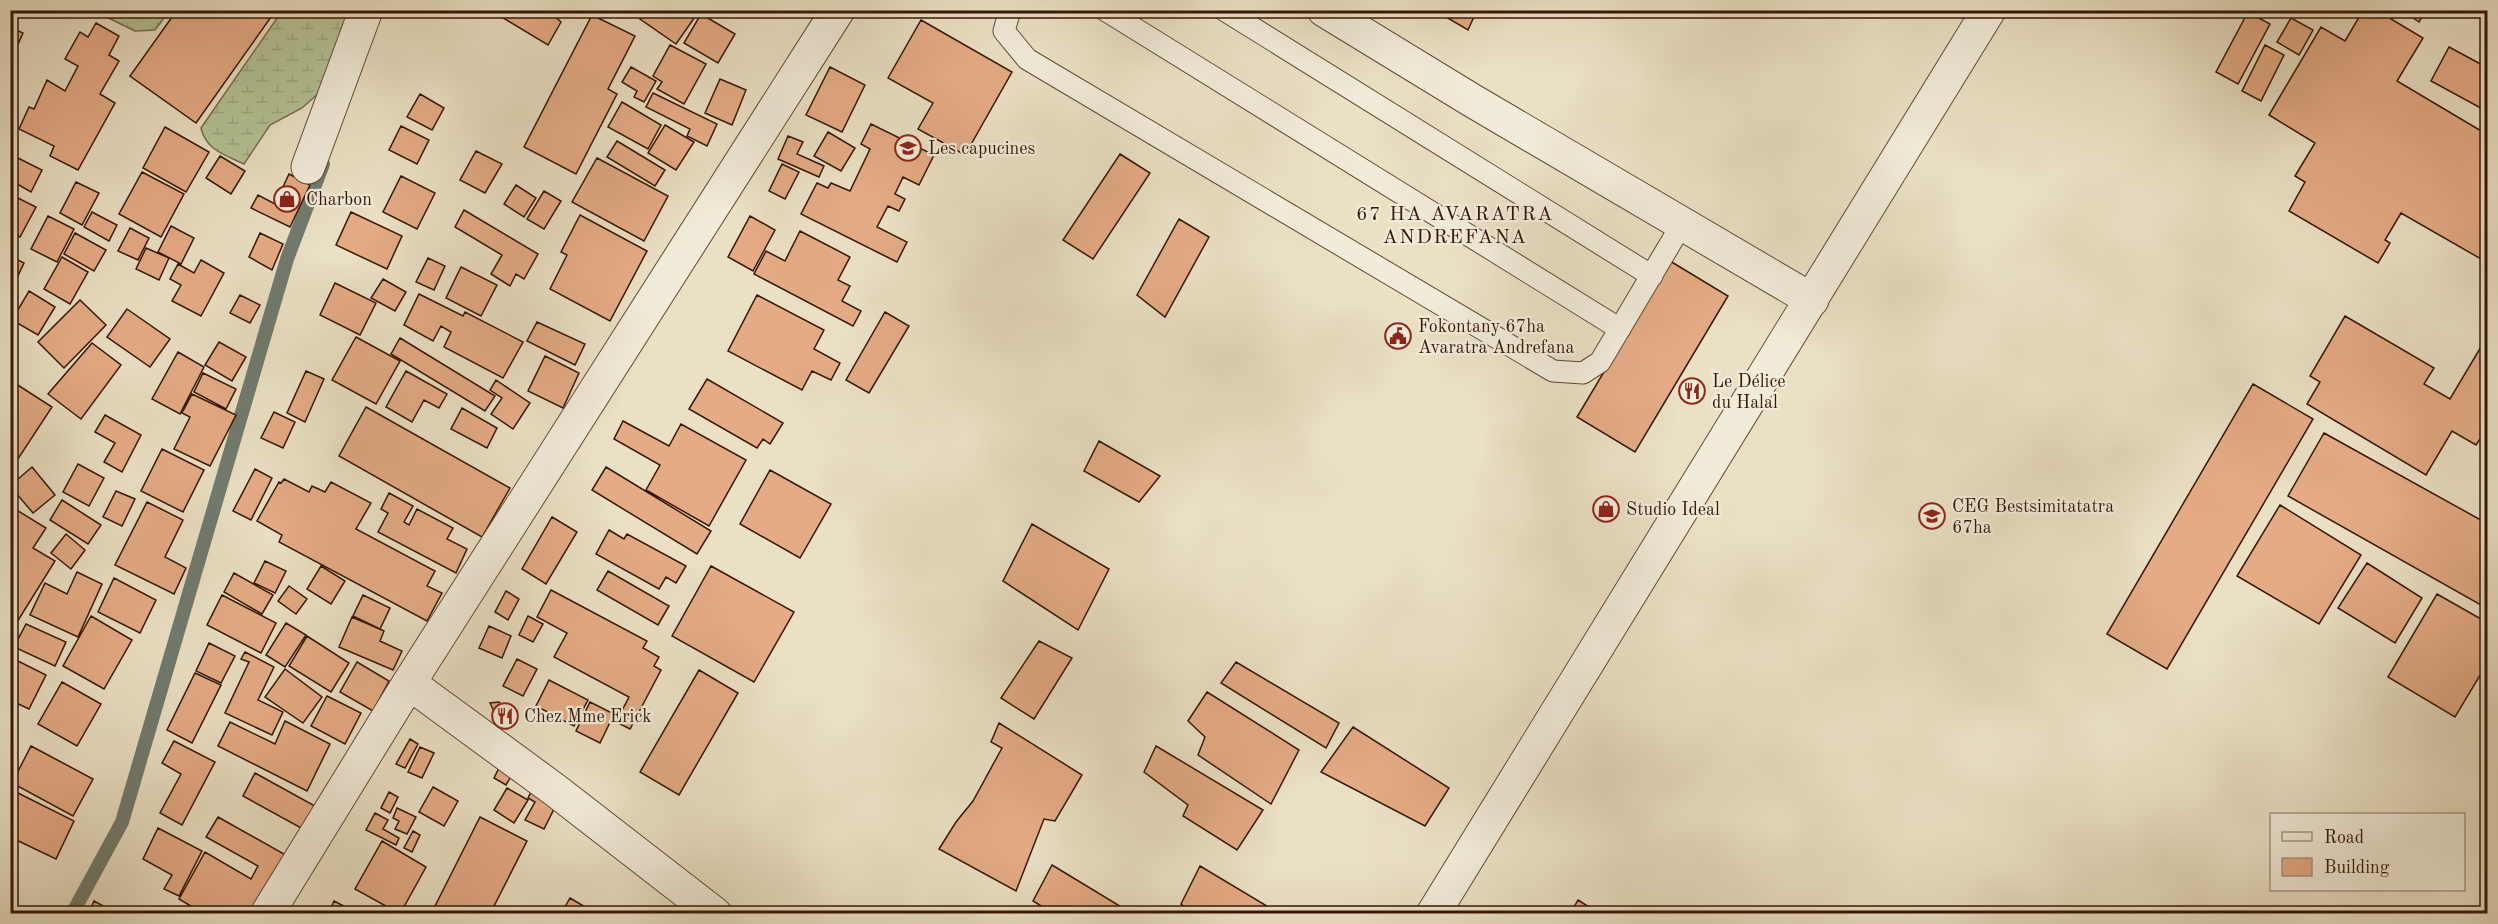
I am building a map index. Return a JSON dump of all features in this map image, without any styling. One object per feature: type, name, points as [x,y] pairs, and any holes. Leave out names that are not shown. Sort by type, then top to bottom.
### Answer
[{"type":"street","points":[[308,167],[366,10]]},
{"type":"street","points":[[267,914],[409,683],[838,10]]},
{"type":"street","points":[[1324,10],[1812,300]]},
{"type":"street","points":[[1433,914],[1989,10]]},
{"type":"street","points":[[409,683],[555,790],[715,914]]},
{"type":"lane","points":[[1010,10],[1004,31],[1027,59],[1553,371],[1583,373],[1600,362],[1683,225]]},
{"type":"lane","points":[[1105,10],[1620,328]]},
{"type":"lane","points":[[1224,10],[1652,276]]},
{"type":"green space","points":[[94,11],[169,11],[155,30],[135,31]]},
{"type":"green space","points":[[282,11],[362,11],[330,83],[302,108],[270,125],[244,164],[212,147],[207,142],[201,128]]},
{"type":"building","points":[[177,10],[276,10],[196,123],[130,76]]},
{"type":"building","points":[[490,10],[547,10],[561,22],[548,45]]},
{"type":"building","points":[[646,10],[693,10],[697,14],[676,44],[640,19]]},
{"type":"building","points":[[1434,10],[1477,10],[1468,30]]},
{"type":"building","points":[[2355,10],[2396,10],[2391,19],[2423,38],[2397,81],[2488,135],[2488,263],[2401,213],[2385,240],[2390,243],[2378,263],[2289,211],[2305,182],[2295,176],[2315,143],[2269,115],[2321,27],[2345,41],[2361,14]]},
{"type":"building","points":[[2402,10],[2426,10],[2419,22]]},
{"type":"building","points":[[2248,12],[2270,24],[2238,84],[2216,72]]},
{"type":"building","points":[[701,14],[735,34],[718,63],[684,43]]},
{"type":"building","points":[[592,15],[635,36],[608,89],[617,94],[576,174],[524,147]]},
{"type":"building","points":[[2291,18],[2313,30],[2299,55],[2277,42]]},
{"type":"building","points":[[921,20],[1012,72],[965,155],[918,129],[933,103],[888,78]]},
{"type":"building","points":[[96,23],[119,36],[109,55],[119,61],[100,94],[115,103],[78,170],[50,156],[54,146],[19,129],[29,107],[34,109],[47,80],[65,91],[78,66],[65,59],[80,32],[88,37]]},
{"type":"building","points":[[10,27],[23,33],[14,53],[10,52]]},
{"type":"building","points":[[670,45],[706,64],[684,104],[657,89],[662,82],[653,76]]},
{"type":"building","points":[[2265,45],[2284,55],[2261,101],[2242,91]]},
{"type":"building","points":[[2449,47],[2488,68],[2488,112],[2431,81]]},
{"type":"building","points":[[631,67],[656,81],[644,102],[634,97],[637,91],[622,82]]},
{"type":"building","points":[[830,67],[865,85],[842,132],[806,115]]},
{"type":"building","points":[[720,79],[746,90],[732,125],[705,113]]},
{"type":"building","points":[[653,93],[717,124],[707,146],[687,136],[690,129],[646,107]]},
{"type":"building","points":[[420,94],[444,108],[432,130],[407,117]]},
{"type":"building","points":[[622,102],[661,125],[648,149],[608,127]]},
{"type":"building","points":[[871,124],[934,155],[919,185],[903,177],[895,194],[905,199],[899,211],[888,206],[877,227],[907,242],[897,262],[801,214],[817,183],[828,188],[831,183],[850,191],[870,149],[861,144]]},
{"type":"building","points":[[665,125],[694,142],[676,170],[648,153]]},
{"type":"building","points":[[401,126],[429,140],[417,164],[389,150]]},
{"type":"building","points":[[165,127],[209,152],[186,192],[143,168]]},
{"type":"building","points":[[828,132],[855,148],[841,171],[814,156]]},
{"type":"building","points":[[788,136],[803,142],[797,154],[824,166],[819,177],[778,159]]},
{"type":"building","points":[[617,141],[665,170],[655,186],[607,157]]},
{"type":"building","points":[[476,151],[502,164],[485,193],[460,180]]},
{"type":"building","points":[[10,154],[42,170],[31,192],[10,180]]},
{"type":"building","points":[[1120,154],[1150,173],[1093,259],[1063,240]]},
{"type":"building","points":[[220,156],[245,171],[231,194],[206,178]]},
{"type":"building","points":[[597,158],[668,196],[644,241],[572,202]]},
{"type":"building","points":[[782,164],[799,172],[785,199],[769,191]]},
{"type":"building","points":[[142,172],[184,194],[161,237],[119,214]]},
{"type":"building","points":[[289,174],[310,185],[290,227],[251,208],[258,195],[275,204]]},
{"type":"building","points":[[401,176],[435,193],[417,229],[383,212]]},
{"type":"building","points":[[76,182],[99,193],[82,225],[60,213]]},
{"type":"building","points":[[516,185],[536,198],[524,217],[504,204]]},
{"type":"building","points":[[544,191],[561,201],[544,229],[527,219]]},
{"type":"building","points":[[14,196],[36,207],[20,237],[10,232],[10,204]]},
{"type":"building","points":[[464,210],[538,254],[524,279],[516,274],[510,286],[491,274],[502,255],[455,227]]},
{"type":"building","points":[[92,212],[117,225],[109,241],[84,227]]},
{"type":"building","points":[[351,212],[402,236],[387,269],[336,245]]},
{"type":"building","points":[[580,215],[647,251],[610,321],[550,289],[567,255],[561,252]]},
{"type":"building","points":[[48,216],[74,229],[57,262],[31,249]]},
{"type":"building","points":[[750,216],[775,230],[753,271],[728,257]]},
{"type":"building","points":[[1179,219],[1209,237],[1165,317],[1137,295]]},
{"type":"building","points":[[171,226],[194,238],[181,264],[158,252]]},
{"type":"building","points":[[130,228],[149,238],[138,260],[118,251]]},
{"type":"building","points":[[800,231],[850,257],[838,280],[850,286],[842,301],[861,311],[853,326],[754,274],[766,251],[785,261]]},
{"type":"building","points":[[75,233],[106,250],[94,271],[64,254]]},
{"type":"building","points":[[260,233],[283,244],[272,270],[249,257]]},
{"type":"building","points":[[146,248],[169,258],[159,280],[136,269]]},
{"type":"building","points":[[10,256],[24,263],[13,286],[10,285]]},
{"type":"building","points":[[62,257],[88,272],[70,304],[44,289]]},
{"type":"building","points":[[428,258],[445,266],[434,290],[416,282]]},
{"type":"building","points":[[201,260],[224,273],[201,316],[172,301],[181,285],[170,279],[178,264],[194,273]]},
{"type":"building","points":[[1670,261],[1728,296],[1635,452],[1577,417]]},
{"type":"building","points":[[461,267],[497,285],[481,316],[446,298]]},
{"type":"building","points":[[383,279],[406,292],[395,311],[371,298]]},
{"type":"building","points":[[335,283],[376,303],[360,335],[320,315]]},
{"type":"building","points":[[29,291],[55,307],[38,335],[12,320]]},
{"type":"building","points":[[419,294],[463,316],[465,312],[523,342],[503,378],[444,347],[451,332],[441,326],[433,341],[404,325]]},
{"type":"building","points":[[240,295],[260,305],[250,323],[230,313]]},
{"type":"building","points":[[757,295],[824,330],[814,349],[840,363],[831,380],[812,371],[802,390],[728,351]]},
{"type":"building","points":[[80,300],[106,325],[64,368],[38,342]]},
{"type":"building","points":[[127,309],[170,339],[150,367],[107,337]]},
{"type":"building","points":[[885,312],[909,326],[869,393],[846,380]]},
{"type":"building","points":[[2345,316],[2434,368],[2424,384],[2450,399],[2488,335],[2488,427],[2476,445],[2452,431],[2426,475],[2307,404],[2320,382],[2310,376]]},
{"type":"building","points":[[537,322],[585,344],[575,365],[527,341]]},
{"type":"building","points":[[356,337],[400,361],[376,404],[332,380]]},
{"type":"building","points":[[400,338],[495,396],[485,411],[391,354]]},
{"type":"building","points":[[219,342],[246,357],[232,381],[205,365]]},
{"type":"building","points":[[92,343],[121,365],[81,419],[48,394]]},
{"type":"building","points":[[178,352],[204,367],[180,414],[152,399]]},
{"type":"building","points":[[545,356],[579,373],[563,408],[528,391]]},
{"type":"building","points":[[306,371],[324,379],[305,422],[287,413]]},
{"type":"building","points":[[406,371],[447,394],[439,408],[424,400],[412,422],[386,407]]},
{"type":"building","points":[[203,373],[236,389],[226,409],[194,392]]},
{"type":"building","points":[[707,379],[783,423],[770,444],[763,439],[757,448],[689,409]]},
{"type":"building","points":[[10,380],[52,407],[10,471]]},
{"type":"building","points":[[496,380],[530,403],[513,429],[491,414],[502,398],[490,390]]},
{"type":"building","points":[[2253,384],[2313,419],[2167,669],[2107,634]]},
{"type":"building","points":[[192,394],[236,415],[210,466],[174,449],[190,417],[182,413]]},
{"type":"building","points":[[366,407],[510,488],[482,537],[339,456]]},
{"type":"building","points":[[462,408],[497,428],[487,448],[451,429]]},
{"type":"building","points":[[274,412],[295,422],[283,448],[261,438]]},
{"type":"building","points":[[105,415],[141,435],[122,472],[104,462],[115,443],[95,432]]},
{"type":"building","points":[[623,421],[669,446],[681,424],[746,460],[709,526],[646,490],[660,465],[614,439]]},
{"type":"building","points":[[2324,433],[2488,524],[2488,609],[2288,496]]},
{"type":"building","points":[[1099,441],[1160,476],[1139,502],[1084,471]]},
{"type":"building","points":[[162,449],[204,470],[183,512],[141,491]]},
{"type":"building","points":[[78,464],[104,478],[89,506],[63,492]]},
{"type":"building","points":[[32,467],[55,495],[33,513],[10,486]]},
{"type":"building","points":[[606,467],[711,531],[697,554],[592,490]]},
{"type":"building","points":[[255,469],[272,478],[251,520],[233,511]]},
{"type":"building","points":[[770,470],[831,504],[800,558],[740,524]]},
{"type":"building","points":[[284,479],[309,492],[312,486],[325,492],[331,482],[371,503],[356,529],[435,571],[427,586],[442,593],[427,621],[279,542],[282,535],[257,521],[279,482],[281,483]]},
{"type":"building","points":[[116,491],[135,499],[122,526],[103,517]]},
{"type":"building","points":[[389,493],[413,506],[404,522],[409,525],[417,509],[453,528],[447,539],[467,549],[456,573],[378,532],[388,513],[381,509]]},
{"type":"building","points":[[62,500],[101,525],[88,544],[50,520]]},
{"type":"building","points":[[147,502],[183,520],[165,557],[186,568],[174,594],[115,565]]},
{"type":"building","points":[[2280,505],[2361,555],[2319,624],[2237,576]]},
{"type":"building","points":[[10,506],[46,528],[33,548],[55,561],[14,627],[10,625],[10,572],[17,561],[10,557]]},
{"type":"building","points":[[552,517],[577,532],[546,584],[522,569]]},
{"type":"building","points":[[1032,524],[1109,569],[1078,630],[1003,581]]},
{"type":"building","points":[[609,530],[624,539],[627,534],[686,566],[676,583],[666,577],[659,589],[596,554]]},
{"type":"building","points":[[66,534],[85,550],[71,569],[51,553]]},
{"type":"building","points":[[265,561],[286,571],[275,593],[254,583]]},
{"type":"building","points":[[2367,563],[2422,598],[2395,643],[2338,608]]},
{"type":"building","points":[[321,566],[345,581],[331,604],[307,589]]},
{"type":"building","points":[[711,566],[794,612],[754,682],[672,636]]},
{"type":"building","points":[[608,571],[669,606],[658,625],[597,590]]},
{"type":"building","points":[[77,572],[102,584],[78,637],[30,615],[45,583],[67,594]]},
{"type":"building","points":[[234,573],[273,595],[262,614],[224,592]]},
{"type":"building","points":[[114,578],[156,600],[140,633],[98,612]]},
{"type":"building","points":[[289,586],[307,599],[296,614],[278,601]]},
{"type":"building","points":[[551,590],[647,641],[643,648],[659,657],[654,666],[661,670],[630,729],[616,722],[629,697],[554,657],[567,633],[537,617]]},
{"type":"building","points":[[506,591],[519,599],[508,620],[495,612]]},
{"type":"building","points":[[2437,594],[2488,623],[2488,662],[2455,717],[2388,677]]},
{"type":"building","points":[[222,595],[276,623],[261,653],[207,625]]},
{"type":"building","points":[[363,595],[390,608],[380,629],[353,616]]},
{"type":"building","points":[[91,616],[132,640],[104,689],[63,666]]},
{"type":"building","points":[[528,616],[543,624],[533,642],[519,635]]},
{"type":"building","points":[[352,617],[384,631],[380,641],[402,651],[393,670],[339,647]]},
{"type":"building","points":[[286,623],[306,635],[285,667],[266,655]]},
{"type":"building","points":[[26,624],[66,642],[55,666],[14,647]]},
{"type":"building","points":[[489,626],[511,636],[502,658],[479,648]]},
{"type":"building","points":[[307,636],[349,663],[331,692],[289,666]]},
{"type":"building","points":[[1039,641],[1072,658],[1034,719],[1001,698]]},
{"type":"building","points":[[209,643],[235,656],[221,683],[196,671]]},
{"type":"building","points":[[245,652],[274,667],[258,700],[283,712],[272,735],[225,713],[249,662],[241,659]]},
{"type":"building","points":[[10,657],[46,675],[29,709],[10,700]]},
{"type":"building","points":[[517,659],[537,669],[523,696],[503,686]]},
{"type":"building","points":[[357,662],[389,681],[373,711],[340,692]]},
{"type":"building","points":[[1236,662],[1339,723],[1326,748],[1221,683]]},
{"type":"building","points":[[285,669],[322,697],[303,723],[265,697]]},
{"type":"building","points":[[699,670],[738,693],[679,795],[640,772]]},
{"type":"building","points":[[195,673],[221,685],[192,743],[167,730]]},
{"type":"building","points":[[549,680],[588,700],[574,726],[536,706]]},
{"type":"building","points":[[62,682],[101,704],[77,746],[38,724]]},
{"type":"building","points":[[1207,692],[1299,750],[1271,804],[1198,755],[1205,737],[1188,721]]},
{"type":"building","points":[[327,696],[361,713],[345,744],[311,726]]},
{"type":"building","points":[[499,702],[511,716],[505,724],[499,722],[490,703]]},
{"type":"building","points":[[590,702],[614,714],[600,743],[576,731]]},
{"type":"building","points":[[285,721],[330,744],[307,791],[218,746],[230,722],[275,744]]},
{"type":"building","points":[[999,723],[1082,775],[1055,821],[1044,819],[1016,891],[939,849],[973,801],[1002,748],[991,742]]},
{"type":"building","points":[[1353,727],[1449,788],[1425,826],[1321,772]]},
{"type":"building","points":[[410,739],[418,744],[405,768],[396,764]]},
{"type":"building","points":[[174,741],[215,762],[182,825],[160,813],[181,774],[162,763]]},
{"type":"building","points":[[31,746],[93,779],[73,816],[12,783]]},
{"type":"building","points":[[1156,746],[1263,810],[1237,850],[1183,816],[1188,805],[1144,772]]},
{"type":"building","points":[[420,747],[434,753],[422,778],[408,772]]},
{"type":"building","points":[[502,762],[515,770],[506,785],[494,778]]},
{"type":"building","points":[[255,773],[324,811],[312,834],[243,796]]},
{"type":"building","points":[[433,787],[458,801],[444,826],[419,812]]},
{"type":"building","points":[[507,788],[528,800],[514,823],[494,810]]},
{"type":"building","points":[[10,789],[74,821],[56,859],[10,837]]},
{"type":"building","points":[[532,790],[557,803],[544,829],[525,820],[535,802],[528,798]]},
{"type":"building","points":[[389,792],[398,797],[390,813],[381,808]]},
{"type":"building","points":[[397,808],[416,817],[407,834],[395,829],[399,821],[393,818]]},
{"type":"building","points":[[375,813],[388,820],[383,829],[399,838],[396,845],[366,830]]},
{"type":"building","points":[[218,817],[291,858],[259,914],[204,914],[179,899],[205,852],[251,879],[258,866],[206,837]]},
{"type":"building","points":[[480,817],[527,841],[490,914],[431,914]]},
{"type":"building","points":[[158,828],[202,851],[179,896],[164,889],[172,875],[143,859]]},
{"type":"building","points":[[413,831],[420,835],[412,852],[404,848]]},
{"type":"building","points":[[382,841],[426,867],[400,914],[355,889]]},
{"type":"building","points":[[1052,865],[1133,914],[1054,914],[1033,901]]},
{"type":"building","points":[[1200,866],[1280,914],[1192,914],[1181,904]]},
{"type":"building","points":[[570,898],[597,914],[561,914]]},
{"type":"building","points":[[1578,900],[1600,914],[1570,914]]},
{"type":"building","points":[[94,901],[109,909],[107,914],[88,914]]},
{"type":"building","points":[[334,901],[359,914],[328,914]]},
{"type":"waterway","points":[[72,914],[122,822],[287,259],[323,164]]},
{"type":"place","name":"Les capucines","points":[[908,148]]},
{"type":"place","name":"Charbon","points":[[287,199]]},
{"type":"place","name":"Fokontany 67ha Avaratra Andrefana","points":[[1398,336]]},
{"type":"place","name":"Le Délice du Halal","points":[[1692,391]]},
{"type":"place","name":"Studio Ideal","points":[[1606,509]]},
{"type":"place","name":"CEG Bestsimitatatra 67ha","points":[[1932,516]]},
{"type":"place","name":"Chez Mme Erick","points":[[505,716]]},
{"type":"district","name":"67 HA AVARATRA ANDREFANA","points":[[1455,224]]}]
